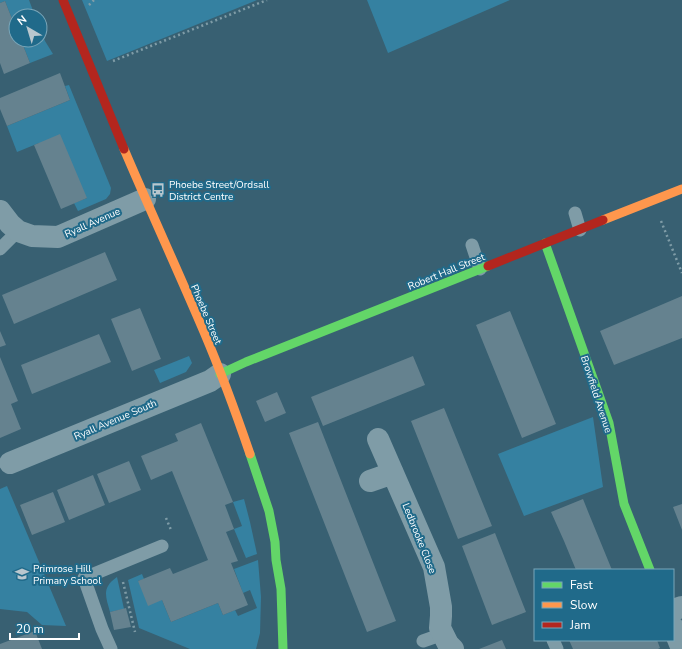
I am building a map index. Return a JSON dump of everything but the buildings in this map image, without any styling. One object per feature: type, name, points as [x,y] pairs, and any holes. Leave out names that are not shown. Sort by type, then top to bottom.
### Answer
[{"type":"street","name":"Phoebe Street","points":[[62,0],[145,199],[204,333],[239,422],[260,482],[269,511],[276,542],[276,560],[281,589],[283,649]]},
{"type":"street","name":"Robert Hall Street","points":[[220,374],[246,362],[682,190]]},
{"type":"street","name":"Ryall Avenue","points":[[18,231],[32,236],[58,237],[145,199]]},
{"type":"street","points":[[0,211],[10,224],[18,231]]},
{"type":"street","name":"Browfield Avenue","points":[[545,243],[608,423],[624,504],[650,569]]},
{"type":"street","name":"Ryall Avenue South","points":[[10,463],[210,381],[220,374]]},
{"type":"street","name":"Ledbrooke Close","points":[[378,439],[434,568],[441,607],[440,628],[448,641]]},
{"type":"street","points":[[370,481],[393,473]]},
{"type":"lane","points":[[575,213],[580,230]]},
{"type":"lane","points":[[0,249],[18,231]]},
{"type":"lane","points":[[472,245],[480,269]]},
{"type":"lane","points":[[111,649],[102,629],[84,578],[162,546]]},
{"type":"lane","points":[[422,641],[448,641]]},
{"type":"path","points":[[91,70],[264,0]]},
{"type":"path","points":[[659,216],[682,273]]},
{"type":"shaded area","points":[[0,0],[29,0],[32,8],[8,9],[5,1],[0,3]]},
{"type":"shaded area","points":[[82,0],[257,0],[107,61]]},
{"type":"shaded area","points":[[367,0],[510,0],[388,53]]},
{"type":"shaded area","points":[[48,46],[53,54],[30,63],[24,48],[48,48]]},
{"type":"shaded area","points":[[69,85],[111,188],[110,194],[106,199],[78,211],[74,203],[87,198],[39,143],[17,152],[7,126],[70,100],[65,86]]},
{"type":"shaded area","points":[[189,356],[192,363],[186,372],[160,383],[154,370]]},
{"type":"shaded area","points":[[593,417],[603,487],[524,516],[498,454]]},
{"type":"shaded area","name":"Primrose Hill Primary School","points":[[7,486],[66,626],[42,625],[27,612],[0,609],[0,489]]},
{"type":"shaded area","points":[[244,499],[257,554],[246,558],[234,529],[242,526],[233,502]]},
{"type":"shaded area","points":[[258,560],[261,597],[260,633],[256,649],[190,649],[139,628],[128,580],[142,574],[144,579],[138,581],[162,600],[171,622],[218,603],[223,615],[235,610],[238,616],[257,608],[250,590],[243,593],[234,569]]},
{"type":"shaded area","points":[[117,577],[124,609],[110,612],[106,593],[109,585]]},
{"type":"traffic: fast","points":[[545,243],[609,423],[624,504],[650,569]]},
{"type":"traffic: fast","points":[[220,374],[246,362],[488,266]]},
{"type":"traffic: fast","points":[[250,454],[269,511],[275,542],[276,560],[281,589],[283,649]]},
{"type":"traffic: slow","points":[[124,149],[210,347],[250,454]]},
{"type":"traffic: slow","points":[[603,220],[682,189]]},
{"type":"traffic: jam","points":[[63,0],[124,149]]},
{"type":"traffic: jam","points":[[488,266],[603,220]]},
{"type":"place","name":"Phoebe Street/Ordsall District Centre","points":[[158,190]]},
{"type":"place","name":"Primrose Hill Primary School","points":[[22,574]]}]
